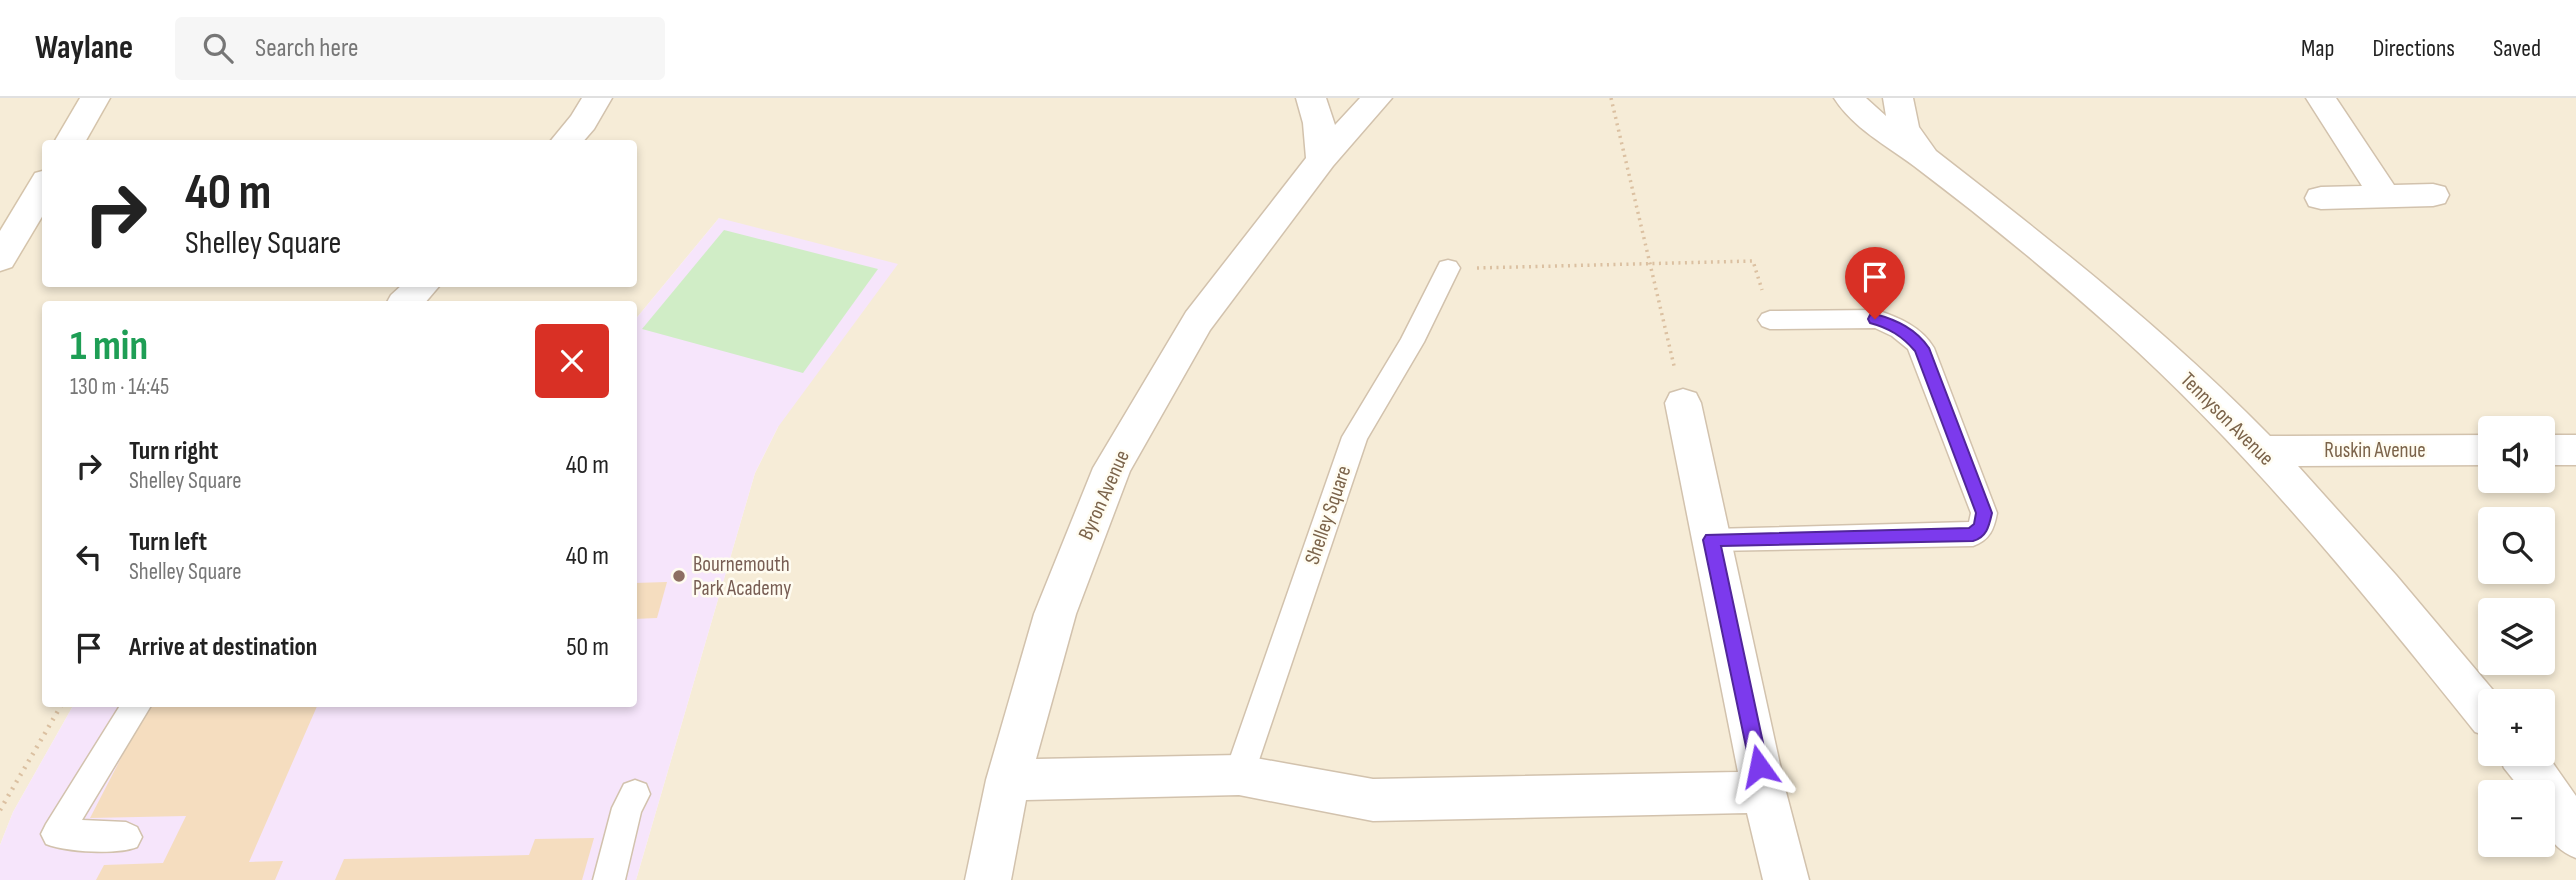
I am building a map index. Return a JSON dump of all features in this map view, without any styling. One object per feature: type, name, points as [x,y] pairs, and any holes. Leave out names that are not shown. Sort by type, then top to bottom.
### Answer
[{"type":"street","points":[[70,140],[95,98]]},
{"type":"street","points":[[567,140],[583,122],[597,98]]},
{"type":"street","points":[[1311,98],[1319,123],[1322,159]]},
{"type":"street","name":"Byron Avenue","points":[[988,880],[1008,780],[1055,614],[1112,468],[1198,321],[1322,159],[1377,98]]},
{"type":"street","name":"Tennyson Avenue","points":[[1849,98],[1869,119],[1926,158],[2096,295],[2189,379],[2338,534],[2478,703]]},
{"type":"street","name":"Tennyson Avenue","points":[[1898,98],[1904,128],[1926,158]]},
{"type":"street","points":[[2320,98],[2385,197]]},
{"type":"street","points":[[0,258],[42,188]]},
{"type":"street","points":[[2321,198],[2433,195]]},
{"type":"street","points":[[407,301],[421,287]]},
{"type":"street","points":[[1684,403],[1764,792],[1786,880]]},
{"type":"street","name":"Ruskin Avenue","points":[[2259,451],[2478,450]]},
{"type":"street","points":[[2555,450],[2576,450]]},
{"type":"street","points":[[2546,770],[2576,835]]},
{"type":"street","points":[[1008,780],[1239,775],[1373,800],[1764,792]]},
{"type":"lane","name":"Shelley Square","points":[[1239,775],[1355,438],[1412,342],[1448,268]]},
{"type":"lane","points":[[1712,540],[1973,535],[1981,527],[1984,513],[1922,348],[1910,335],[1890,323],[1875,319],[1770,320]]},
{"type":"lane","points":[[126,836],[57,834],[134,707]]},
{"type":"lane","points":[[609,880],[627,808],[635,794]]},
{"type":"path","points":[[1611,98],[1684,403]]},
{"type":"path","points":[[1448,268],[1753,261],[1770,320]]},
{"type":"path","points":[[0,810],[60,707]]},
{"type":"shaded area","points":[[0,98],[2576,98],[2576,880],[636,880],[755,473],[778,427],[719,218],[637,317],[637,301],[42,301],[42,707],[72,707],[13,812],[0,845]]},
{"type":"shaded area","name":"Bournemouth Park Academy","points":[[719,218],[898,264],[778,427],[755,473],[636,880],[0,880],[0,845],[13,812],[72,707],[637,707],[637,317]]},
{"type":"green space","points":[[724,230],[878,269],[803,373],[642,329]]},
{"type":"building","points":[[667,582],[657,618],[637,619],[637,583]]},
{"type":"building","points":[[147,707],[317,707],[249,862],[283,861],[275,880],[96,880],[104,865],[163,863],[186,816],[90,818]]},
{"type":"building","points":[[594,838],[582,880],[335,880],[344,859],[529,855],[535,839]]},
{"type":"place","name":"Bournemouth Park Academy","points":[[679,576]]},
{"type":"route","points":[[1759,766],[1712,540],[1973,535],[1981,527],[1984,513],[1922,348],[1910,335],[1890,323],[1875,319]]}]
